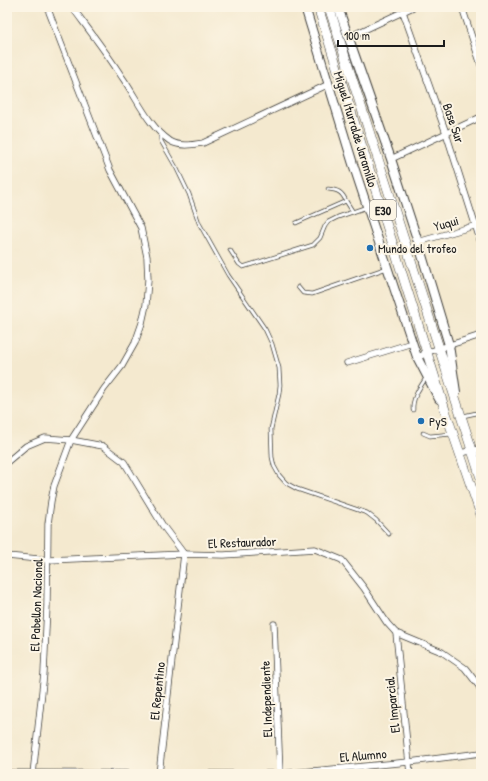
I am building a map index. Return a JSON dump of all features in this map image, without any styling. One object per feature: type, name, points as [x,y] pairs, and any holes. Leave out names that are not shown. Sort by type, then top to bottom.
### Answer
[{"type":"main road","name":"Miguel Iturralde Jaramillo","points":[[305,7],[367,208],[417,358],[446,413]]},
{"type":"main road","name":"Miguel Iturralde Jaramillo","points":[[318,7],[446,413],[481,515]]},
{"type":"main road","name":"Miguel Iturralde Jaramillo","points":[[329,7],[481,478]]},
{"type":"main road","name":"Miguel Iturralde Jaramillo","points":[[338,7],[418,242],[449,345],[460,412]]},
{"type":"street","name":"El Pabellon Nacional","points":[[33,774],[44,673],[49,560],[48,524],[54,486],[71,440],[104,389],[122,366],[135,343],[146,305],[148,280],[147,256],[141,228],[110,170],[54,26],[49,12],[49,7]]},
{"type":"street","points":[[72,7],[123,77],[156,128],[170,141],[181,145],[203,143],[329,84]]},
{"type":"street","points":[[349,37],[413,7]]},
{"type":"street","points":[[462,7],[481,65]]},
{"type":"street","name":"Base Sur","points":[[403,12],[478,225],[481,243]]},
{"type":"street","points":[[390,159],[481,117]]},
{"type":"street","name":"Yuqui","points":[[418,242],[478,225]]},
{"type":"street","points":[[417,358],[438,348],[481,335]]},
{"type":"street","points":[[347,363],[412,343]]},
{"type":"street","points":[[7,462],[26,446],[45,438],[71,440],[103,446],[124,462],[163,526],[184,554]]},
{"type":"street","points":[[460,453],[481,449]]},
{"type":"street","name":"El Restaurador","points":[[7,556],[49,560],[184,554],[224,555],[315,549],[342,560],[364,588],[387,623],[396,633],[442,652],[448,656],[465,668],[480,686],[481,691]]},
{"type":"street","name":"El Repentino","points":[[159,773],[184,554]]},
{"type":"street","name":"El Independiente","points":[[274,624],[280,774]]},
{"type":"street","name":"El Imparcial","points":[[396,633],[410,774]]},
{"type":"street","name":"El Alumno","points":[[7,773],[280,774],[409,762],[481,753]]},
{"type":"lane","points":[[163,134],[161,141],[189,194],[199,223],[228,275],[265,329],[275,352],[279,368],[280,385],[272,420],[270,438],[272,457],[276,471],[286,483],[297,489],[367,513],[389,534]]},
{"type":"lane","points":[[328,188],[337,190],[341,193],[353,212]]},
{"type":"lane","points":[[296,223],[346,201]]},
{"type":"lane","points":[[230,250],[239,264],[243,267],[306,248],[313,245],[320,238],[328,222],[338,217],[367,208]]},
{"type":"lane","points":[[298,287],[304,293],[312,294],[387,268]]},
{"type":"lane","points":[[413,410],[414,399],[427,376]]},
{"type":"lane","points":[[460,412],[481,412]]},
{"type":"lane","points":[[423,433],[430,436],[453,434]]},
{"type":"place","name":"Mundo del trofeo","points":[[370,248]]},
{"type":"place","name":"PyS","points":[[421,421]]}]
